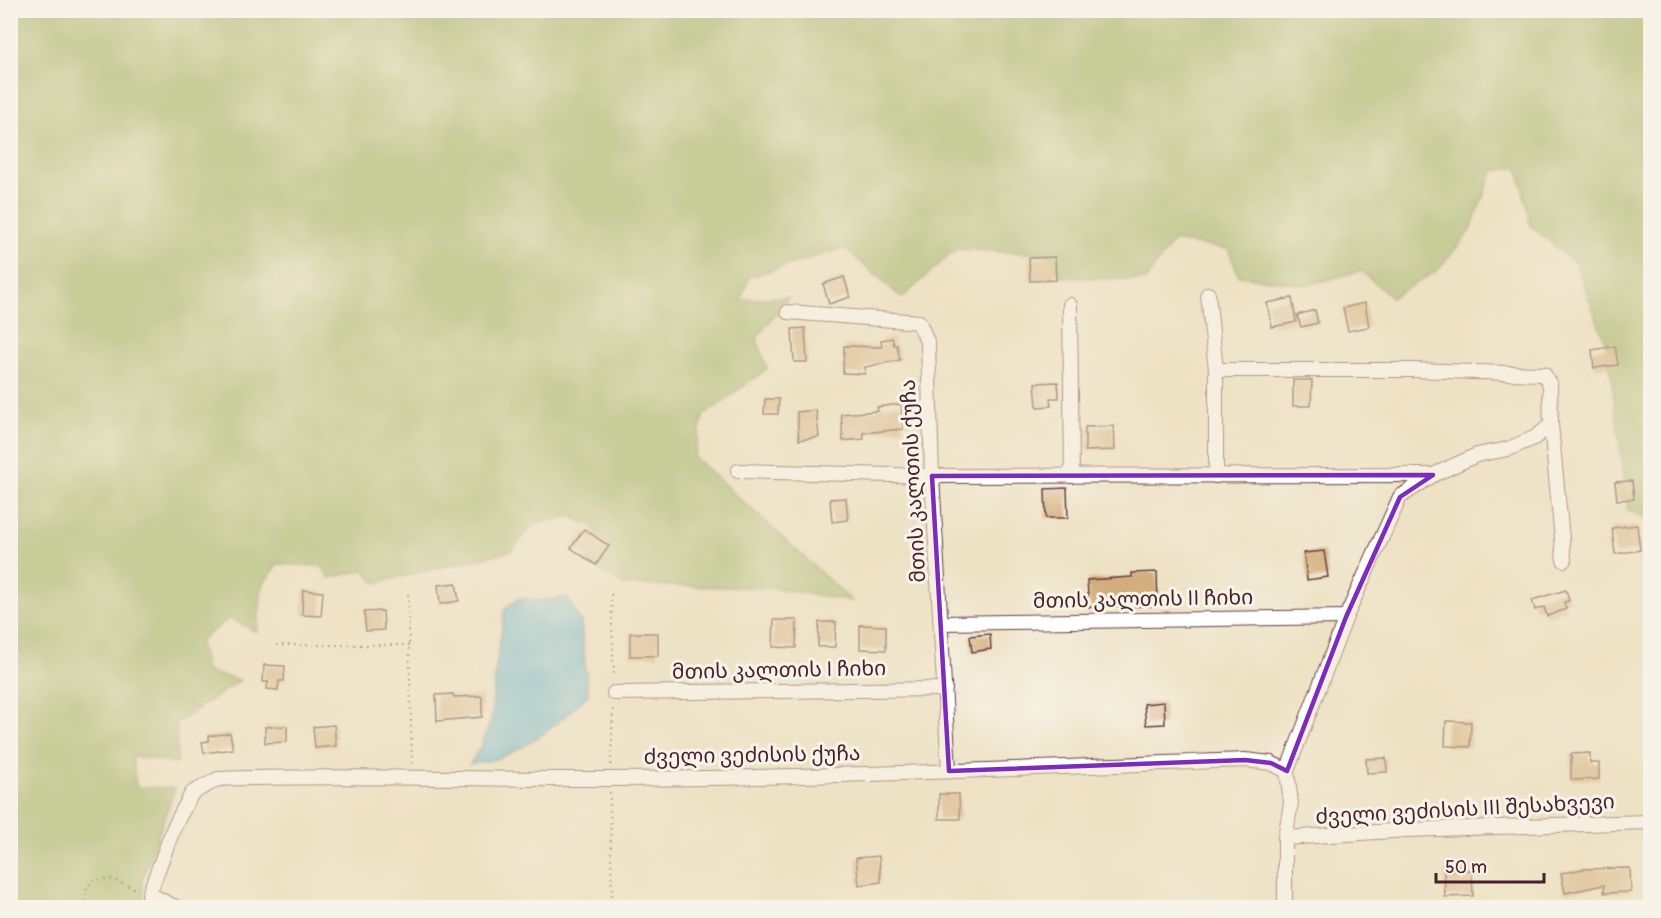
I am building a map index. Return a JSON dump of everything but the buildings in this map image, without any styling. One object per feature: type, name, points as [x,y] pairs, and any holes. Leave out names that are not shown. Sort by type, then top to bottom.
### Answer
[{"type":"street","points":[[1208,294],[1216,370],[1216,476]]},
{"type":"street","points":[[1070,305],[1072,476]]},
{"type":"street","name":"მთის კალთის ქუჩა","points":[[788,312],[919,322],[928,344],[949,771]]},
{"type":"street","points":[[1216,370],[1412,370],[1544,374],[1550,385],[1551,425],[1564,560]]},
{"type":"street","points":[[1285,908],[1285,838],[1291,803],[1287,771],[1346,617],[1400,497],[1433,475],[1477,455],[1508,448],[1534,438],[1551,425]]},
{"type":"street","points":[[738,471],[933,476],[1433,475]]},
{"type":"street","name":"მთის კალთის II ჩიხი","points":[[941,623],[1346,617]]},
{"type":"street","name":"მთის კალთის I ჩიხი","points":[[614,693],[945,689]]},
{"type":"street","name":"ძველი ვეძისის ქუჩა","points":[[149,894],[174,827],[192,793],[218,779],[412,776],[610,780],[1245,760],[1271,763],[1287,771]]},
{"type":"street","name":"ძველი ვეძისის III შესახვევი","points":[[1285,838],[1407,830],[1647,822]]},
{"type":"street","points":[[149,894],[177,908]]},
{"type":"path","points":[[408,594],[412,776]]},
{"type":"path","points":[[611,594],[614,693],[610,780],[612,908]]},
{"type":"path","points":[[276,645],[408,645]]},
{"type":"path","points":[[85,906],[86,891],[92,880],[111,879],[149,894]]},
{"type":"highlighted area","points":[[1433,475],[1400,497],[1346,617],[1287,771],[1271,763],[1245,760],[949,771],[932,476]]},
{"type":"green space","points":[[10,11],[1650,11],[1650,520],[1628,510],[1608,349],[1576,264],[1531,226],[1518,167],[1493,171],[1470,231],[1438,270],[1392,297],[1361,271],[1307,285],[1239,276],[1228,249],[1173,241],[1145,280],[1062,277],[1046,254],[956,249],[902,298],[845,248],[749,277],[741,300],[788,297],[757,338],[767,369],[703,416],[694,457],[852,601],[773,588],[624,585],[586,563],[595,528],[571,516],[533,524],[511,551],[375,583],[365,570],[329,578],[322,566],[277,564],[262,586],[257,632],[230,618],[199,641],[207,672],[240,680],[177,723],[177,763],[132,756],[136,787],[175,788],[142,880],[144,907],[11,907]]},
{"type":"water","points":[[567,597],[581,622],[588,695],[524,746],[499,758],[470,764],[480,748],[491,720],[505,608],[520,598],[543,600]]}]
